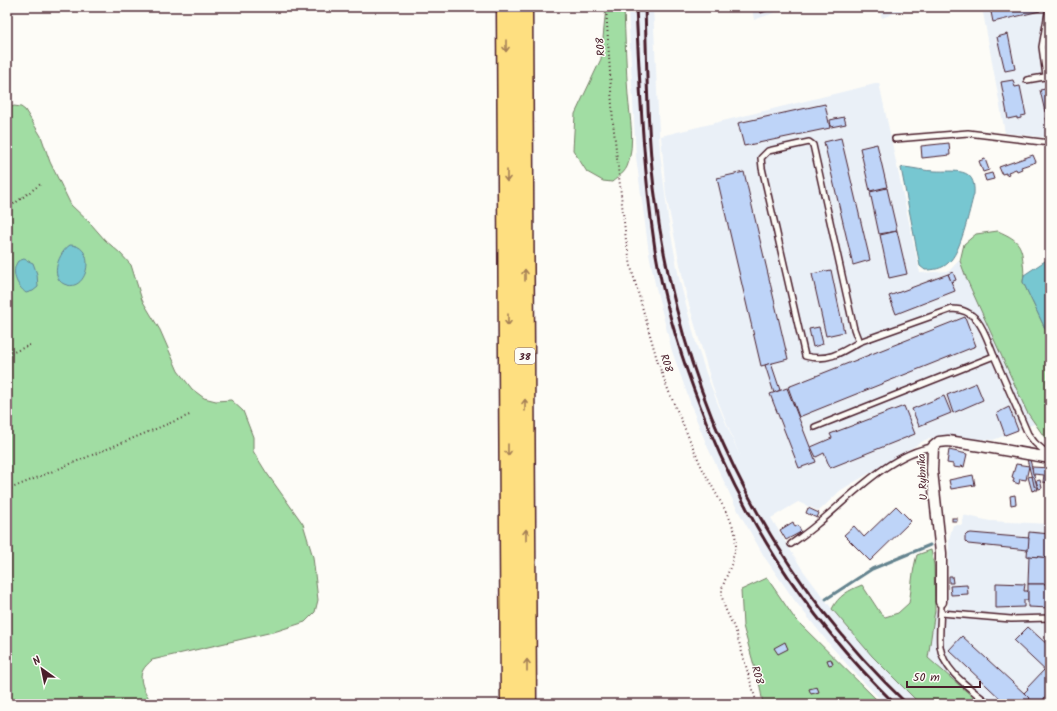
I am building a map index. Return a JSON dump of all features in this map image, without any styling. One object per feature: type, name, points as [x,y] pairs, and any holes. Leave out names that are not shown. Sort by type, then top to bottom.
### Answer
[{"type":"highway","name":"38","points":[[506,7],[510,704]]},
{"type":"highway","name":"38","points":[[523,7],[527,704]]},
{"type":"street","name":"U Rybníka","points":[[942,602],[941,553],[932,471],[933,447],[939,442],[948,441],[1050,457]]},
{"type":"lane","points":[[1027,80],[1048,76],[1042,47],[1049,7]]},
{"type":"lane","points":[[895,139],[968,133],[1050,143]]},
{"type":"lane","points":[[859,342],[854,330],[812,145],[809,142],[768,151],[761,158],[762,168],[805,356],[814,359],[826,358],[842,352],[859,342],[952,309],[960,309],[970,313],[978,321],[1028,434],[1050,457]]},
{"type":"lane","points":[[815,427],[994,356]]},
{"type":"lane","points":[[791,544],[874,476],[897,461],[918,450],[933,447]]},
{"type":"lane","points":[[942,602],[940,645],[943,658],[957,677],[988,704]]},
{"type":"lane","points":[[941,613],[1011,619],[1050,618]]},
{"type":"path","name":"R08","points":[[606,7],[613,122],[626,240],[632,271],[658,363],[669,392],[702,468],[729,516],[735,532],[736,546],[731,565],[722,588],[722,597],[725,608],[736,632],[758,704]]},
{"type":"path","points":[[7,209],[42,183]]},
{"type":"path","points":[[7,355],[32,344]]},
{"type":"path","points":[[7,490],[192,414]]},
{"type":"shaded area","points":[[628,7],[653,7],[660,153],[668,218],[679,278],[696,343],[707,376],[741,459],[714,391],[686,294],[666,195],[661,136],[879,83],[920,273],[949,271],[967,252],[1037,423],[993,440],[940,436],[925,440],[841,490],[819,511],[798,502],[771,518],[802,569],[832,609],[872,656],[920,704],[885,704],[830,645],[795,601],[765,558],[736,507],[708,448],[672,351],[655,284],[649,253],[636,157]]},
{"type":"shaded area","points":[[752,7],[790,7],[754,20]]},
{"type":"shaded area","points":[[879,7],[910,7],[882,18]]},
{"type":"shaded area","points":[[982,7],[1050,7],[1050,138],[1005,133]]},
{"type":"shaded area","points":[[963,515],[990,521],[1050,524],[1050,704],[981,704],[928,658],[935,610],[948,609],[949,539],[953,525],[962,525]]},
{"type":"green space","points":[[606,7],[624,7],[627,85],[631,130],[631,147],[627,167],[622,174],[612,182],[603,181],[587,172],[573,150],[575,114],[601,59]]},
{"type":"green space","points":[[14,106],[21,107],[25,110],[41,136],[50,162],[71,205],[131,265],[142,300],[160,330],[178,371],[192,389],[204,398],[216,401],[231,400],[243,411],[253,437],[253,451],[303,524],[313,557],[318,600],[315,612],[305,622],[277,631],[152,660],[143,670],[141,679],[148,697],[153,704],[7,704],[7,109]]},
{"type":"green space","points":[[998,231],[1014,239],[1019,246],[1024,272],[1023,282],[1050,339],[1050,443],[1027,412],[967,280],[960,261],[964,244],[976,234]]},
{"type":"green space","points":[[931,550],[934,565],[935,610],[928,658],[981,704],[920,704],[872,656],[832,609],[837,600],[844,594],[862,585],[881,614],[885,617],[898,613],[909,603],[917,555]]},
{"type":"green space","points":[[767,578],[795,619],[881,704],[763,704],[760,687],[743,626],[741,590]]},
{"type":"water","points":[[904,167],[931,171],[963,172],[972,179],[974,194],[961,241],[953,258],[946,265],[940,268],[925,270],[920,266],[901,168]]},
{"type":"water","points":[[70,245],[79,247],[87,260],[84,276],[79,283],[72,285],[64,284],[60,281],[56,270],[62,253]]},
{"type":"water","points":[[24,259],[33,263],[37,274],[38,287],[33,291],[26,293],[17,283],[15,274],[18,261]]},
{"type":"water","points":[[1050,259],[1050,339],[1023,282],[1024,275]]},
{"type":"building","points":[[759,7],[777,7],[761,13]]},
{"type":"building","points":[[990,7],[1039,7],[1040,11],[993,22]]},
{"type":"building","points":[[1008,34],[1015,69],[1005,71],[997,37]]},
{"type":"building","points":[[1013,80],[1015,87],[1020,86],[1026,115],[1017,119],[1017,117],[1008,119],[1001,82]]},
{"type":"building","points":[[1050,88],[1050,110],[1045,112],[1040,90]]},
{"type":"building","points":[[825,104],[830,128],[744,146],[738,123]]},
{"type":"building","points":[[844,117],[846,124],[831,127],[830,120]]},
{"type":"building","points":[[1050,117],[1050,127],[1048,127],[1046,118]]},
{"type":"building","points":[[841,138],[870,260],[853,265],[824,142]]},
{"type":"building","points":[[949,143],[950,155],[922,158],[921,146]]},
{"type":"building","points":[[877,144],[887,187],[870,191],[860,148]]},
{"type":"building","points":[[1033,155],[1036,162],[1021,167],[1022,169],[1017,171],[1016,169],[1008,172],[1009,174],[1002,174],[999,167]]},
{"type":"building","points":[[985,159],[989,170],[983,172],[979,161]]},
{"type":"building","points":[[744,172],[788,359],[761,366],[717,178]]},
{"type":"building","points":[[992,173],[994,179],[986,181],[984,175]]},
{"type":"building","points":[[887,188],[897,231],[879,234],[870,192]]},
{"type":"building","points":[[897,231],[907,274],[889,278],[880,235]]},
{"type":"building","points":[[831,270],[844,332],[826,336],[812,274]]},
{"type":"building","points":[[953,272],[956,280],[951,282],[948,274]]},
{"type":"building","points":[[948,274],[955,291],[896,314],[889,296]]},
{"type":"building","points":[[965,317],[976,346],[799,417],[788,387]]},
{"type":"building","points":[[819,327],[823,344],[813,347],[809,329]]},
{"type":"building","points":[[771,363],[780,390],[774,393],[765,365]]},
{"type":"building","points":[[976,383],[983,400],[953,413],[947,395]]},
{"type":"building","points":[[787,388],[816,462],[799,468],[770,394]]},
{"type":"building","points":[[944,396],[951,413],[919,426],[912,409]]},
{"type":"building","points":[[904,406],[915,434],[830,468],[824,453],[816,457],[811,447],[832,438],[830,434]]},
{"type":"building","points":[[1009,407],[1018,430],[1005,435],[997,413]]},
{"type":"building","points":[[949,450],[967,454],[964,467],[953,467],[953,464],[947,463]]},
{"type":"building","points":[[1027,459],[1030,460],[1038,490],[1035,490]]},
{"type":"building","points":[[1016,464],[1029,466],[1026,480],[1020,479],[1019,484],[1013,482],[1014,478],[1012,477]]},
{"type":"building","points":[[1032,467],[1050,468],[1050,483],[1043,482],[1044,475],[1033,474]]},
{"type":"building","points":[[973,475],[975,485],[951,489],[949,480]]},
{"type":"building","points":[[1032,476],[1035,490],[1032,491],[1028,477]]},
{"type":"building","points":[[1040,480],[1042,488],[1039,489],[1036,481]]},
{"type":"building","points":[[1015,495],[1016,504],[1011,505],[1010,496]]},
{"type":"building","points":[[896,506],[911,521],[870,561],[844,535],[854,526],[864,537]]},
{"type":"building","points":[[808,508],[819,513],[817,518],[806,513]]},
{"type":"building","points":[[952,518],[957,518],[957,521],[952,521]]},
{"type":"building","points":[[793,522],[795,527],[798,525],[801,531],[786,540],[780,530]]},
{"type":"building","points":[[1029,532],[1050,534],[1050,558],[1027,556]]},
{"type":"building","points":[[971,533],[1029,538],[1028,550],[968,544],[965,541],[965,536]]},
{"type":"building","points":[[1029,556],[1050,558],[1050,584],[1028,584]]},
{"type":"building","points":[[949,576],[952,576],[953,583],[949,583]]},
{"type":"building","points":[[996,583],[1025,584],[1024,591],[1028,591],[1028,600],[1024,600],[1024,607],[996,608]]},
{"type":"building","points":[[1028,584],[1050,584],[1050,608],[1028,607]]},
{"type":"building","points":[[967,585],[968,594],[951,595],[950,586]]},
{"type":"building","points":[[1028,627],[1050,647],[1050,675],[1014,641]]},
{"type":"building","points":[[1050,635],[1050,646],[1045,641]]},
{"type":"building","points":[[962,636],[1035,704],[1006,704],[949,650]]},
{"type":"building","points":[[785,642],[788,649],[778,654],[774,648]]},
{"type":"building","points":[[831,659],[833,664],[829,665],[827,660]]},
{"type":"building","points":[[1044,670],[1050,675],[1050,692],[1041,702],[1039,701],[1035,704],[1024,693]]},
{"type":"building","points":[[817,687],[819,692],[811,694],[809,689]]},
{"type":"waterway","points":[[826,599],[872,569],[930,545]]},
{"type":"railway","points":[[636,7],[645,158],[655,249],[671,320],[694,390],[711,435],[731,478],[752,519],[776,559],[802,597],[831,634],[861,669],[895,704]]},
{"type":"railway","points":[[645,7],[649,120],[654,188],[666,262],[683,333],[706,403],[735,469],[769,532],[809,593],[855,650],[907,704]]}]
